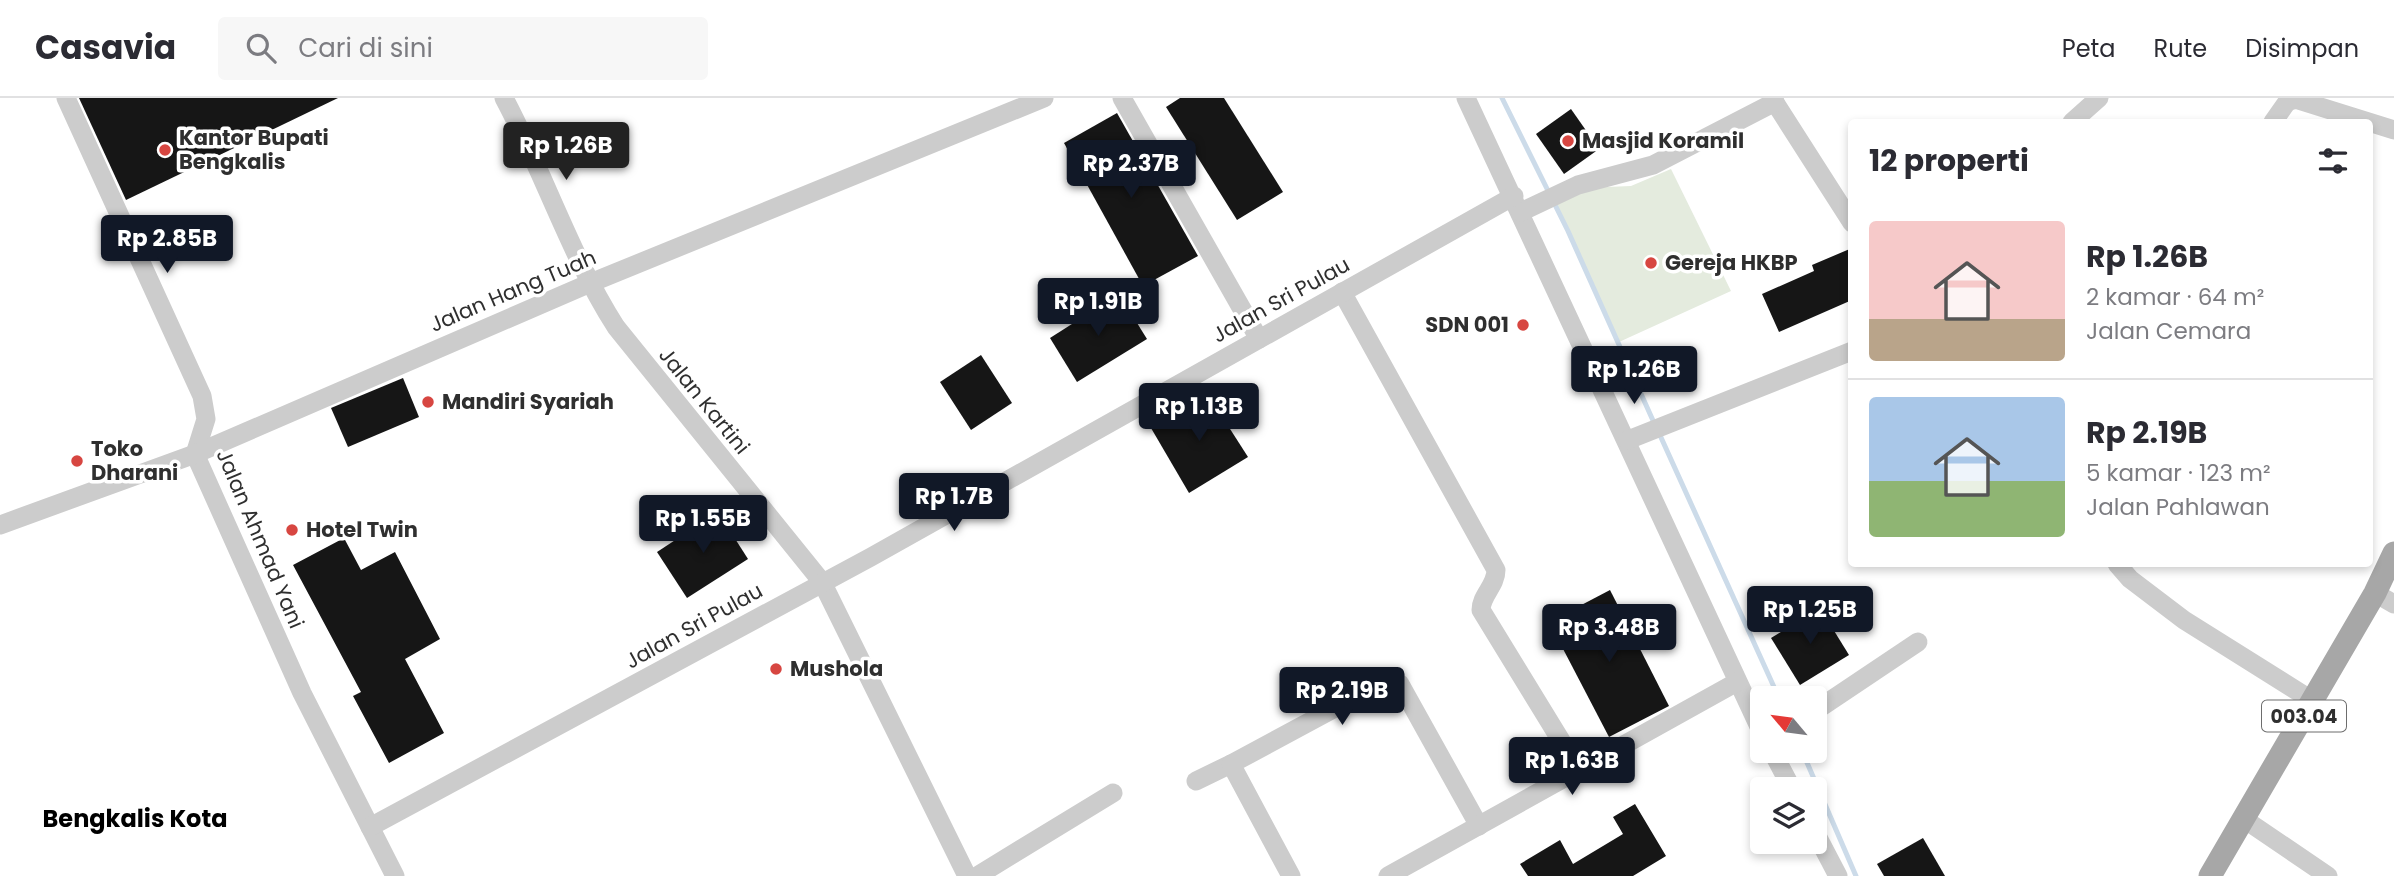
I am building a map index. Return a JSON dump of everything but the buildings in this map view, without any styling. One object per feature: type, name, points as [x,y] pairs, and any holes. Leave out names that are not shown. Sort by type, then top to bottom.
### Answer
[{"type":"main road","name":"003.04","points":[[2210,876],[2313,701],[2385,598],[2394,553]]},
{"type":"street","name":"Jalan Ahmad Yani","points":[[66,98],[202,396],[206,419],[195,454],[302,693],[395,876]]},
{"type":"street","name":"Jalan Kartini","points":[[504,98],[524,137],[588,284],[650,372],[822,582],[967,876]]},
{"type":"street","name":"Jalan Hang Tuah","points":[[0,525],[195,454],[588,284],[1044,98]]},
{"type":"street","points":[[1122,98],[1259,339]]},
{"type":"street","points":[[1466,98],[1522,204],[1634,438],[1750,709]]},
{"type":"street","points":[[2075,119],[2099,98]]},
{"type":"street","points":[[2275,119],[2287,102],[2294,99],[2359,119]]},
{"type":"street","points":[[1773,100],[1848,217]]},
{"type":"street","name":"Jalan Sri Pulau","points":[[370,827],[822,582],[1342,292],[1522,204],[1653,165],[1773,100]]},
{"type":"street","points":[[2373,123],[2394,130]]},
{"type":"street","points":[[1342,292],[1496,570],[1494,580],[1481,601],[1481,610],[1579,770]]},
{"type":"street","points":[[1634,438],[1848,353]]},
{"type":"street","points":[[2120,567],[2130,579],[2183,620],[2313,701]]},
{"type":"street","points":[[1827,703],[1918,642]]},
{"type":"street","points":[[1196,781],[1393,679],[1400,684],[1479,826]]},
{"type":"street","points":[[1388,876],[1737,682]]},
{"type":"street","points":[[1231,764],[1291,876]]},
{"type":"street","points":[[977,876],[1113,793]]},
{"type":"street","points":[[2244,819],[2328,876]]},
{"type":"street","points":[[1826,854],[1838,876]]},
{"type":"shaded area","points":[[1671,169],[1731,291],[1619,342],[1554,205],[1582,188],[1631,186]]},
{"type":"waterway","points":[[1502,98],[1568,231],[1655,425]]},
{"type":"waterway","points":[[1659,433],[1774,686]]},
{"type":"waterway","points":[[1807,763],[1856,876]]},
{"type":"place","name":"Masjid Koramil","points":[[1568,141]]},
{"type":"place","name":"Kantor Bupati Bengkalis","points":[[165,150]]},
{"type":"place","name":"Gereja HKBP","points":[[1651,263]]},
{"type":"place","name":"SDN 001","points":[[1523,325]]},
{"type":"place","name":"Mandiri Syariah","points":[[428,402]]},
{"type":"place","name":"Toko Dharani","points":[[77,461]]},
{"type":"place","name":"Hotel Twin","points":[[292,530]]},
{"type":"place","name":"Mushola","points":[[776,669]]},
{"type":"district","name":"Bengkalis Kota","points":[[135,819]]}]
